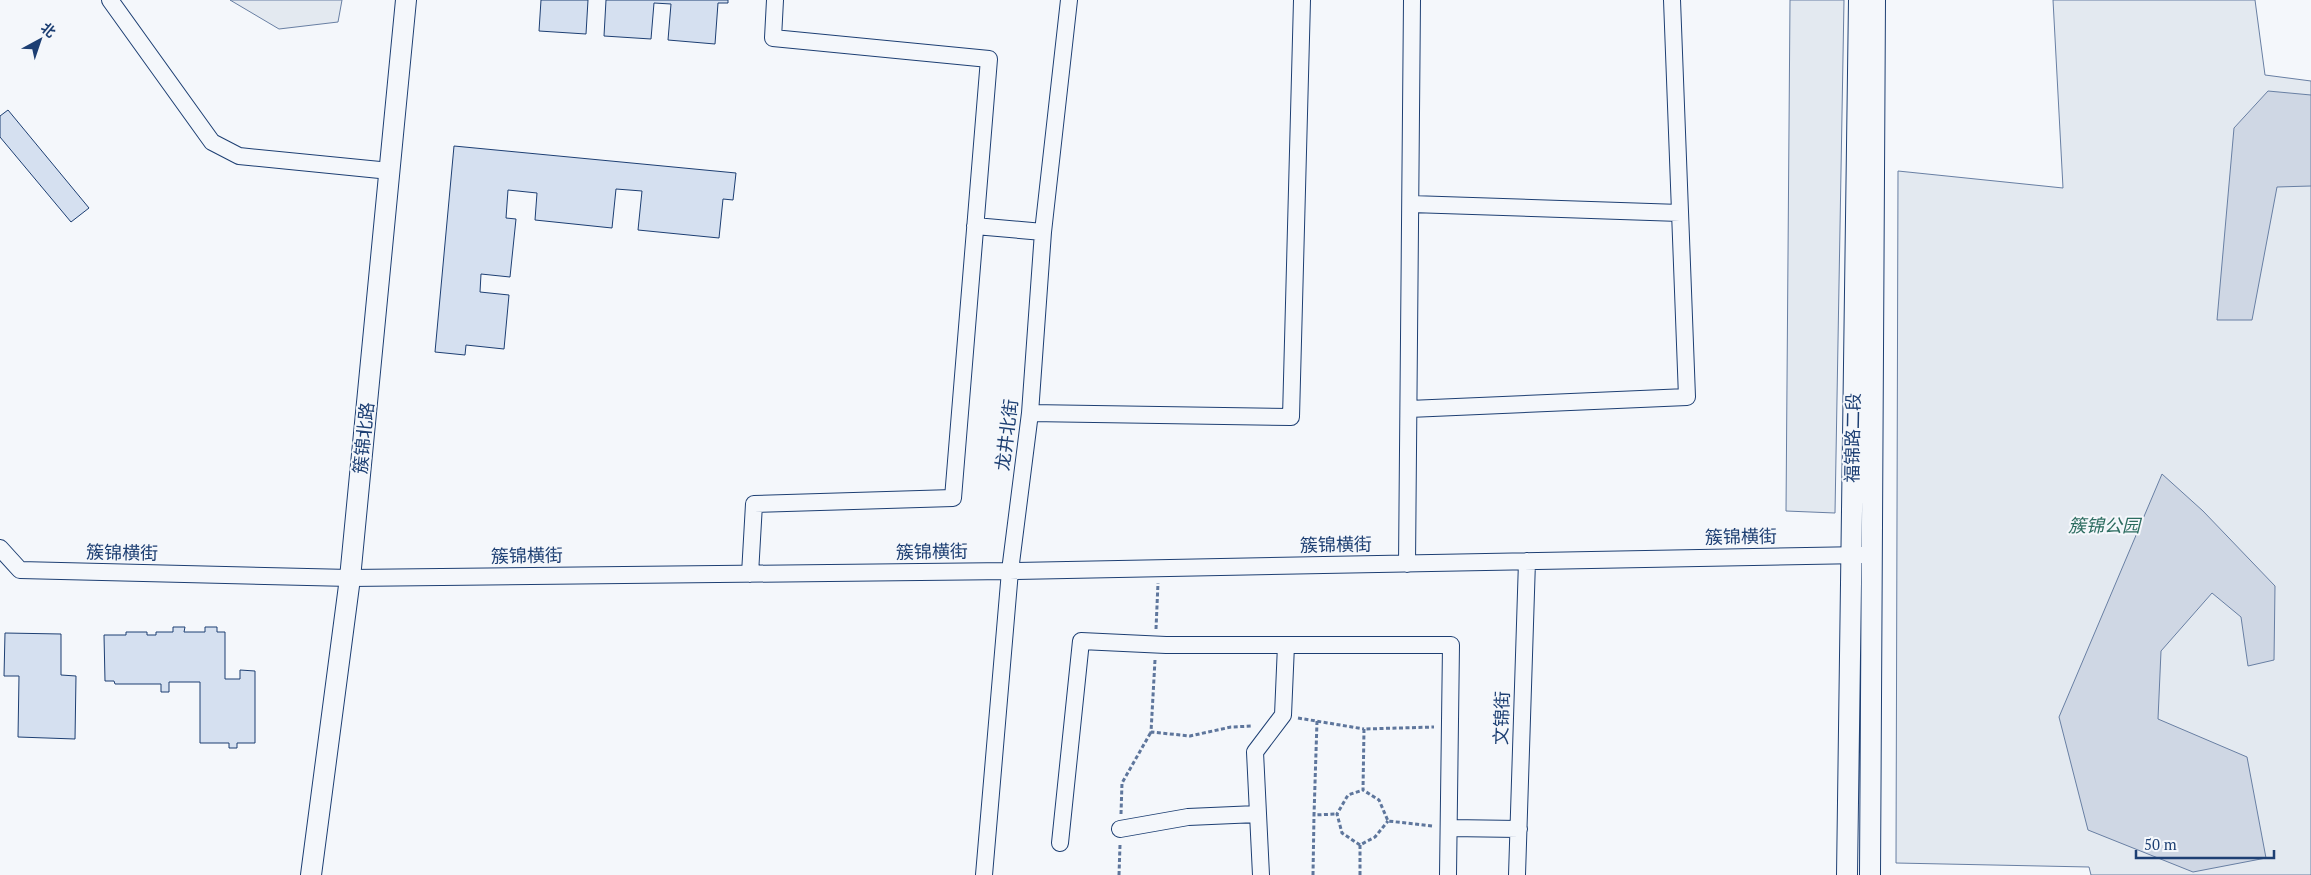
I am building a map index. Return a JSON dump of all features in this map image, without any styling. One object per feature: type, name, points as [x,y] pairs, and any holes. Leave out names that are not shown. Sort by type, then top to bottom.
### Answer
[{"type":"street","points":[[110,0],[212,142],[240,156],[390,171]]},
{"type":"street","name":"簇锦北路","points":[[311,875],[350,578],[406,0]]},
{"type":"street","points":[[750,574],[754,504],[953,498],[988,59],[773,38],[774,0]]},
{"type":"street","name":"龙井北街","points":[[984,875],[1010,571],[1030,413],[1043,232],[1068,0]]},
{"type":"street","points":[[1030,413],[1291,417],[1302,0]]},
{"type":"street","points":[[1407,564],[1412,0]]},
{"type":"street","points":[[1408,409],[1687,397],[1672,0]]},
{"type":"street","name":"福锦路二段","points":[[1848,875],[1859,0]]},
{"type":"street","name":"福锦路二段","points":[[1870,875],[1875,0]]},
{"type":"street","points":[[1411,204],[1680,213]]},
{"type":"street","points":[[975,226],[1043,232]]},
{"type":"street","name":"簇锦横街","points":[[0,548],[20,570],[350,578],[1010,571],[1873,554]]},
{"type":"street","name":"文锦街","points":[[1518,875],[1527,561]]},
{"type":"street","points":[[1060,843],[1081,641],[1156,645],[1451,645],[1448,875]]},
{"type":"street","points":[[1261,875],[1255,752],[1280,721],[1286,645]]},
{"type":"street","points":[[1120,829],[1188,818],[1257,814]]},
{"type":"street","points":[[1450,828],[1519,829]]},
{"type":"path","points":[[1122,783],[1151,732],[1158,568]]},
{"type":"path","points":[[1151,732],[1190,736],[1231,727],[1280,721],[1317,721],[1364,729],[1450,727]]},
{"type":"path","points":[[1313,875],[1317,721]]},
{"type":"path","points":[[1363,790],[1364,729]]},
{"type":"path","points":[[1360,845],[1342,833],[1336,814],[1348,795],[1363,790]]},
{"type":"path","points":[[1363,790],[1379,800],[1388,821]]},
{"type":"path","points":[[1314,815],[1336,814]]},
{"type":"path","points":[[1388,821],[1450,828]]},
{"type":"path","points":[[1360,845],[1375,837],[1388,821]]},
{"type":"path","points":[[1360,845],[1360,875]]},
{"type":"green space","points":[[230,0],[342,0],[338,22],[279,29]]},
{"type":"green space","points":[[1790,0],[1844,0],[1835,513],[1786,511]]},
{"type":"green space","name":"簇锦公园","points":[[2053,0],[2255,0],[2265,75],[2311,81],[2311,875],[2091,875],[2089,867],[1896,863],[1898,171],[2063,188]]},
{"type":"shaded area","points":[[2268,91],[2311,95],[2311,186],[2277,187],[2252,320],[2217,320],[2234,128]]},
{"type":"shaded area","points":[[2162,474],[2203,511],[2275,586],[2274,660],[2248,666],[2241,617],[2212,593],[2161,651],[2158,719],[2247,757],[2266,858],[2193,872],[2088,830],[2059,717]]},
{"type":"building","points":[[541,0],[588,0],[586,34],[539,31]]},
{"type":"building","points":[[606,0],[728,0],[728,3],[718,3],[715,44],[668,40],[671,4],[654,3],[651,39],[604,36]]},
{"type":"building","points":[[8,110],[89,208],[71,222],[0,137],[0,116]]},
{"type":"building","points":[[454,146],[736,173],[733,200],[723,199],[719,238],[638,230],[642,191],[616,189],[612,228],[535,220],[537,193],[508,190],[506,218],[516,219],[510,277],[481,274],[480,292],[509,295],[504,349],[466,345],[465,355],[435,352]]},
{"type":"building","points":[[173,627],[185,627],[184,632],[205,632],[205,627],[217,627],[217,632],[225,632],[225,679],[240,679],[240,670],[255,671],[255,743],[237,743],[237,748],[229,748],[229,743],[200,743],[200,682],[169,682],[169,692],[161,692],[161,684],[115,684],[114,681],[105,681],[104,635],[126,635],[126,632],[147,632],[147,635],[156,635],[156,632],[173,632]]},
{"type":"building","points":[[5,633],[61,634],[61,675],[76,676],[75,739],[18,737],[19,676],[4,676]]}]
